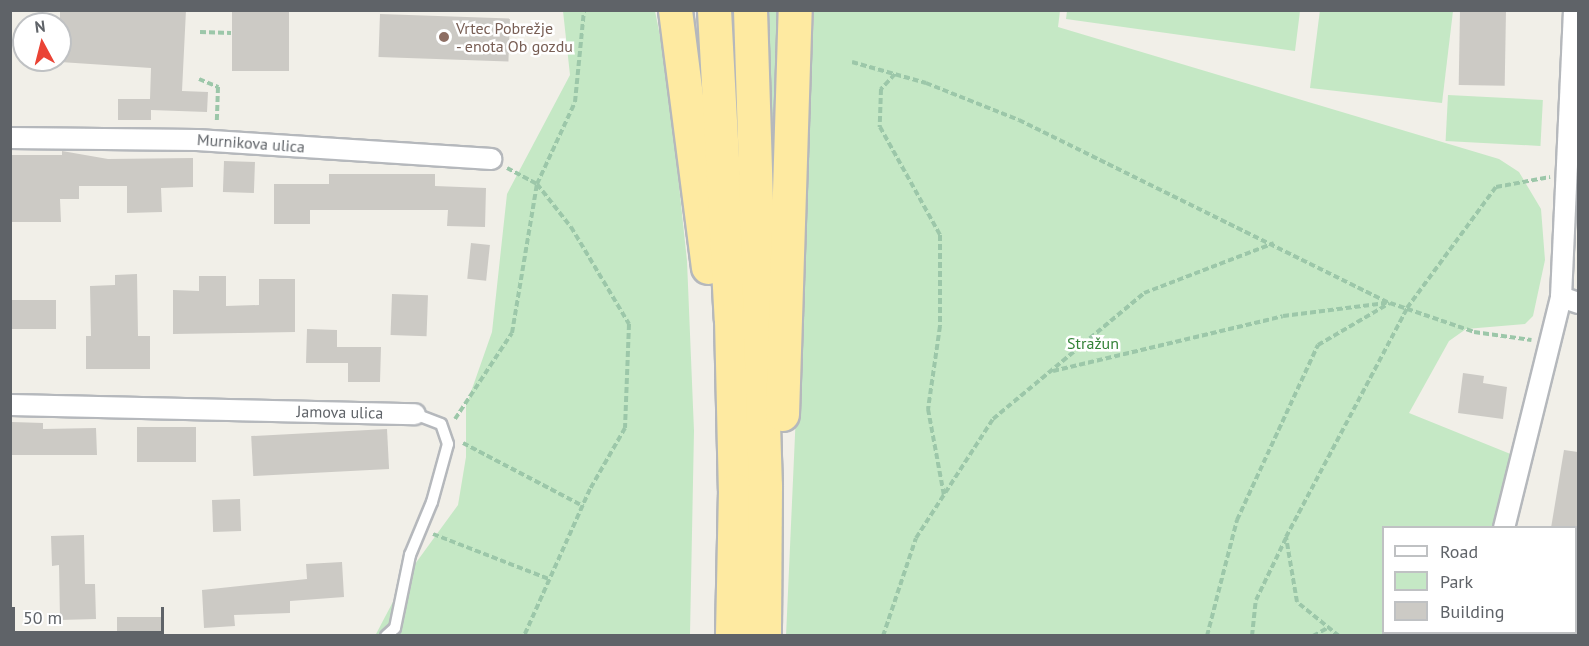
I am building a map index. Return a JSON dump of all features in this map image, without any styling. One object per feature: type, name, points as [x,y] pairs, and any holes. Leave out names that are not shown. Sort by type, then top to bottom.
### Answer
[{"type":"highway","points":[[675,10],[707,266],[731,319]]},
{"type":"highway","points":[[714,10],[731,319],[732,636]]},
{"type":"highway","points":[[750,10],[765,486],[764,636]]},
{"type":"highway","points":[[765,486],[782,412],[795,10]]},
{"type":"street","points":[[1504,526],[1549,343],[1570,300],[1567,177],[1574,10]]},
{"type":"street","name":"Murnikova ulica","points":[[10,138],[216,141],[491,159]]},
{"type":"street","name":"Jamova ulica","points":[[10,405],[415,414]]},
{"type":"lane","name":"Jamova ulica","points":[[415,414],[434,418],[446,434]]},
{"type":"lane","points":[[386,636],[395,628],[419,528],[432,502],[447,454],[446,434]]},
{"type":"path","points":[[583,506],[446,434],[512,333],[537,184],[575,102],[584,10]]},
{"type":"path","points":[[200,32],[231,33]]},
{"type":"path","points":[[852,62],[895,74],[1019,120],[1275,243],[1390,303],[1474,333],[1549,343]]},
{"type":"path","points":[[895,74],[881,89],[880,128],[940,235],[940,326],[928,409],[944,495]]},
{"type":"path","points":[[199,79],[218,87],[216,141]]},
{"type":"path","points":[[491,159],[537,184],[594,260],[629,324],[625,428],[583,506],[524,636]]},
{"type":"path","points":[[1252,636],[1256,600],[1286,537],[1407,308],[1496,187],[1544,176],[1567,177]]},
{"type":"path","points":[[883,636],[916,538],[993,419],[1144,293],[1275,243]]},
{"type":"path","points":[[1050,372],[1283,316],[1390,303]]},
{"type":"path","points":[[1207,636],[1238,520],[1318,345],[1390,303]]},
{"type":"path","points":[[419,528],[549,579]]},
{"type":"path","points":[[1286,537],[1297,602],[1339,636]]},
{"type":"path","points":[[1313,636],[1329,627]]},
{"type":"green space","points":[[1300,10],[1295,51],[1066,19],[1067,11]]},
{"type":"green space","points":[[1320,10],[1453,11],[1442,103],[1310,88]]},
{"type":"green space","points":[[563,11],[655,11],[667,71],[687,261],[694,431],[690,635],[375,636],[407,575],[458,505],[466,457],[466,406],[492,332],[507,194],[570,75]]},
{"type":"green space","points":[[763,11],[788,11],[777,366]]},
{"type":"green space","name":"Stražun","points":[[814,11],[1060,11],[1058,27],[1499,159],[1519,172],[1541,209],[1545,260],[1533,316],[1525,324],[1466,329],[1449,341],[1409,413],[1513,455],[1506,526],[1382,526],[1382,634],[1485,635],[786,636]]},
{"type":"green space","points":[[1448,95],[1543,100],[1540,146],[1446,141]]},
{"type":"building","points":[[60,10],[186,10],[182,91],[208,92],[207,112],[151,110],[151,120],[118,120],[118,99],[150,99],[151,68],[72,63],[72,12],[60,12]]},
{"type":"building","points":[[232,10],[289,10],[289,71],[232,71]]},
{"type":"building","points":[[1460,10],[1506,11],[1505,86],[1459,85]]},
{"type":"building","name":"Vrtec Pobrežje - enota Ob gozdu","points":[[380,14],[510,19],[508,62],[378,57]]},
{"type":"building","points":[[62,151],[108,159],[193,158],[193,187],[161,188],[162,212],[127,213],[127,186],[79,186],[79,199],[60,199],[61,222],[10,222],[10,155],[62,155]]},
{"type":"building","points":[[224,161],[255,162],[254,193],[223,192]]},
{"type":"building","points":[[329,174],[435,174],[435,186],[486,188],[485,227],[447,226],[448,210],[310,210],[310,224],[274,224],[274,184],[329,184]]},
{"type":"building","points":[[471,243],[490,245],[486,281],[467,279]]},
{"type":"building","points":[[137,274],[138,336],[150,336],[150,369],[86,369],[86,336],[91,336],[90,286],[115,285],[115,275]]},
{"type":"building","points":[[199,276],[226,276],[226,306],[259,305],[259,279],[295,279],[295,332],[173,334],[173,290],[199,291]]},
{"type":"building","points":[[392,294],[428,295],[427,336],[391,335]]},
{"type":"building","points":[[10,300],[56,300],[56,329],[10,329]]},
{"type":"building","points":[[307,329],[337,330],[337,347],[381,347],[380,382],[348,382],[348,363],[306,363]]},
{"type":"building","points":[[1463,373],[1484,376],[1483,383],[1507,387],[1503,419],[1458,413]]},
{"type":"building","points":[[12,422],[43,423],[43,429],[96,428],[97,455],[11,455]]},
{"type":"building","points":[[137,427],[196,427],[196,462],[137,462]]},
{"type":"building","points":[[387,429],[389,469],[253,476],[251,436]]},
{"type":"building","points":[[1564,450],[1578,452],[1578,528],[1577,526],[1551,526]]},
{"type":"building","points":[[240,499],[241,531],[213,532],[212,500]]},
{"type":"building","points":[[84,535],[85,584],[95,584],[96,619],[60,620],[59,565],[52,566],[51,536]]},
{"type":"building","points":[[342,562],[344,597],[290,601],[290,613],[234,615],[235,626],[204,628],[202,590],[307,579],[306,564]]},
{"type":"building","points":[[117,617],[164,617],[164,636],[117,636]]},
{"type":"place","name":"Vrtec Pobrežje - enota Ob gozdu","points":[[444,37]]}]
